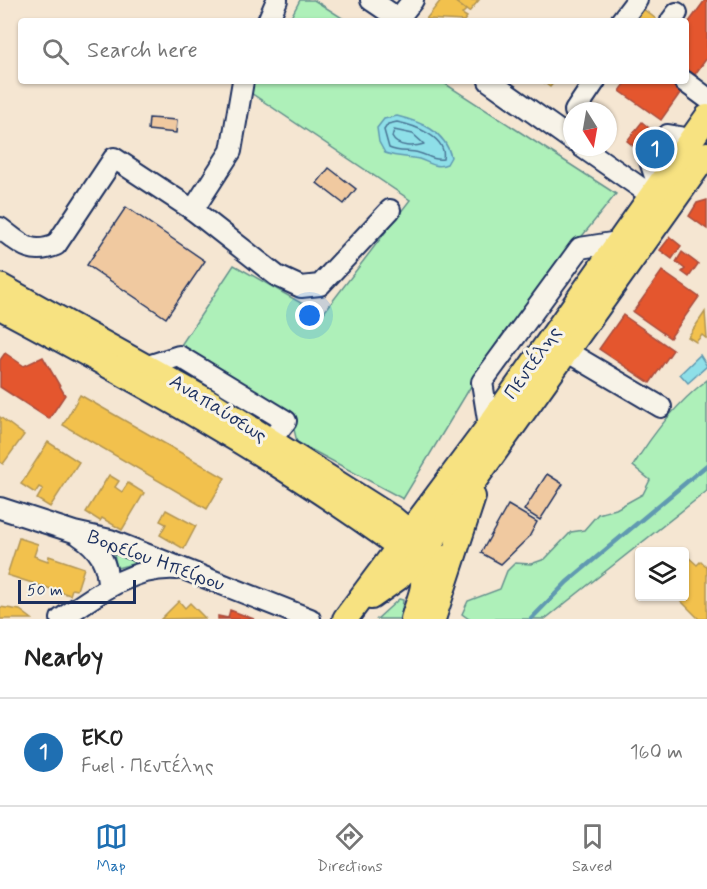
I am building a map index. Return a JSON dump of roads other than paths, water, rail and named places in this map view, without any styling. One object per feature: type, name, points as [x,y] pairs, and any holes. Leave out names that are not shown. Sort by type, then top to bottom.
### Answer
[{"type":"main road","name":"Πεντέλης","points":[[413,547],[482,469],[566,351],[699,147],[707,117]]},
{"type":"main road","name":"Πεντέλης","points":[[350,612],[387,586],[489,426],[654,190],[699,147]]},
{"type":"main road","name":"Αναπαύσεως","points":[[0,286],[148,366],[270,441],[413,547]]},
{"type":"main road","name":"Αναπαύσεως","points":[[0,307],[196,414],[413,547]]},
{"type":"main road","points":[[433,619],[482,469]]},
{"type":"main road","points":[[413,547],[437,558],[445,580]]},
{"type":"main road","points":[[413,547],[424,581],[413,619]]},
{"type":"street","points":[[269,18],[277,0]]},
{"type":"street","points":[[371,0],[397,18]]},
{"type":"street","points":[[401,18],[413,0]]},
{"type":"street","points":[[623,18],[637,0]]},
{"type":"street","points":[[193,210],[231,151],[242,84]]},
{"type":"street","points":[[493,84],[563,134]]},
{"type":"street","points":[[581,102],[593,84]]},
{"type":"street","points":[[688,84],[707,98]]},
{"type":"street","points":[[597,156],[654,190]]},
{"type":"street","points":[[0,228],[23,246],[41,251],[56,245],[114,158],[193,210],[277,276],[301,287],[320,285],[390,210]]},
{"type":"street","points":[[566,351],[661,407]]},
{"type":"street","name":"Βορείου Ηπείρου","points":[[0,508],[120,544],[180,570],[310,619]]},
{"type":"street","points":[[74,532],[90,542],[100,554],[106,566],[108,587]]},
{"type":"street","points":[[61,619],[108,587],[144,572],[165,568],[180,570]]},
{"type":"water","points":[[397,116],[415,121],[438,134],[448,148],[451,157],[447,164],[436,165],[419,159],[385,153],[379,142],[377,128],[384,119]]},
{"type":"water","points":[[700,355],[707,366],[688,383],[680,374]]},
{"type":"waterway","points":[[531,619],[567,582],[707,465]]},
{"type":"place","name":"EKO","points":[[655,149]]}]
